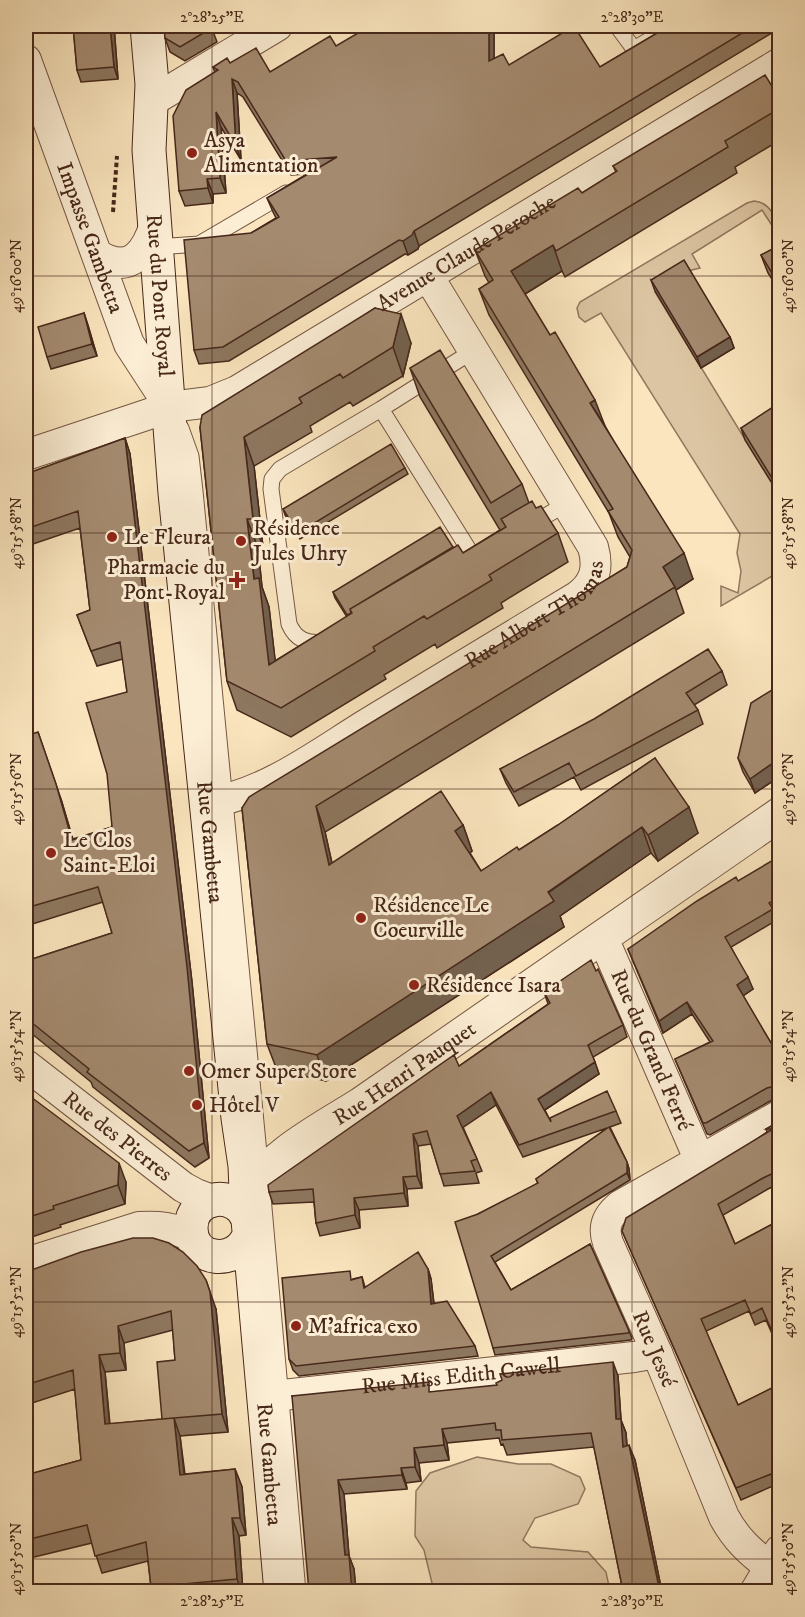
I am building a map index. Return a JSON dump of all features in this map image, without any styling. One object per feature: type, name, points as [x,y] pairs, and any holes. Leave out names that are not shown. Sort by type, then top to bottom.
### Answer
[{"type":"main road","name":"Rue du Pont Royal","points":[[147,26],[152,84],[149,150],[156,235],[156,411],[183,566]]},
{"type":"main road","name":"Rue Gambetta","points":[[183,566],[215,802],[238,1118],[235,1172],[259,1338]]},
{"type":"main road","name":"Rue Henri Pauquet","points":[[239,1203],[308,1138],[362,1104],[780,814]]},
{"type":"main road","points":[[239,1203],[239,1250],[227,1256],[205,1247],[191,1225],[193,1217],[201,1206],[239,1203]]},
{"type":"main road","name":"Rue Gambetta","points":[[205,1247],[228,1267],[244,1293],[255,1322],[272,1396],[281,1592]]},
{"type":"street","points":[[152,101],[277,26]]},
{"type":"street","name":"Impasse Gambetta","points":[[26,60],[129,344],[156,411]]},
{"type":"street","name":"Avenue Claude Peroche","points":[[26,455],[156,411],[210,402],[237,391],[780,63]]},
{"type":"street","points":[[98,255],[113,264],[131,260],[156,235]]},
{"type":"street","name":"Rue Albert Thomas","points":[[215,802],[248,793],[297,766],[588,588],[593,580],[596,558],[593,547],[428,276]]},
{"type":"street","name":"Rue du Grand Ferré","points":[[603,938],[700,1161]]},
{"type":"street","name":"Rue des Pierres","points":[[26,1065],[183,1187],[196,1194],[239,1203]]},
{"type":"street","name":"Rue Jessé","points":[[768,1569],[738,1541],[724,1517],[657,1353],[608,1243],[605,1230],[613,1211],[621,1205],[780,1115]]},
{"type":"street","points":[[26,1263],[139,1227],[156,1226],[172,1229],[205,1247]]},
{"type":"street","name":"Rue Miss Edith Cawell","points":[[272,1396],[634,1358],[657,1353]]},
{"type":"lane","points":[[617,26],[634,49],[673,26]]},
{"type":"lane","points":[[156,235],[199,244],[291,189]]},
{"type":"lane","points":[[338,639],[319,643],[309,642],[293,634],[289,624],[271,489],[272,479],[280,469],[473,351]]},
{"type":"lane","points":[[381,409],[469,561],[490,549]]},
{"type":"lane","points":[[156,411],[181,427],[191,456],[239,1203],[272,1396],[298,1592]]},
{"type":"lane","points":[[521,531],[566,504]]},
{"type":"shaded area","points":[[754,201],[765,205],[777,220],[771,224],[762,210],[692,254],[700,268],[688,271],[655,292],[779,495],[779,572],[721,606],[721,586],[738,593],[741,571],[737,553],[740,534],[601,313],[585,322],[579,317],[577,308],[580,302]]},
{"type":"shaded area","points":[[477,1457],[518,1464],[551,1464],[580,1477],[585,1489],[578,1504],[535,1518],[523,1540],[531,1547],[588,1552],[606,1572],[610,1591],[430,1591],[432,1583],[424,1550],[415,1536],[416,1491],[430,1473]]},
{"type":"building","points":[[73,26],[110,26],[114,67],[77,70]]},
{"type":"building","points":[[164,26],[211,26],[212,28],[180,47],[165,38]]},
{"type":"building","points":[[370,26],[489,26],[489,61],[503,54],[509,65],[574,26],[600,67],[669,26],[754,26],[414,231],[403,241],[399,240],[223,347],[194,350],[184,240],[251,233],[279,217],[267,198],[337,157],[286,161],[238,82],[232,79],[236,146],[216,112],[220,178],[207,179],[208,188],[179,191],[173,116],[186,90],[218,70],[213,67],[227,58],[230,63],[256,48],[270,72],[330,36],[336,46]]},
{"type":"building","points":[[765,75],[780,99],[780,108],[725,141],[728,147],[556,251],[553,245],[511,271],[550,335],[555,332],[595,400],[590,403],[684,553],[663,567],[675,587],[316,806],[329,865],[441,791],[463,825],[455,831],[481,871],[517,847],[519,850],[558,825],[655,758],[689,807],[648,835],[642,827],[548,892],[554,901],[317,1055],[267,1044],[242,808],[249,797],[627,567],[632,550],[608,511],[613,509],[479,289],[493,280],[475,250],[578,188],[582,193],[617,171],[613,166]]},
{"type":"building","points":[[780,245],[780,286],[761,255]]},
{"type":"building","points":[[684,260],[730,337],[697,357],[651,280]]},
{"type":"building","points":[[375,308],[401,314],[393,347],[343,378],[340,374],[299,398],[302,403],[244,437],[253,519],[247,519],[254,579],[259,578],[269,665],[352,613],[350,609],[458,545],[463,553],[506,527],[501,519],[532,501],[536,508],[541,506],[558,533],[489,575],[492,580],[427,619],[424,616],[373,647],[375,651],[281,708],[227,681],[200,427],[202,415]]},
{"type":"building","points":[[84,313],[92,344],[47,357],[38,327]]},
{"type":"building","points":[[440,350],[522,484],[491,503],[410,368]]},
{"type":"building","points":[[773,407],[780,418],[780,491],[741,428]]},
{"type":"building","points":[[125,438],[187,967],[204,1143],[189,1151],[87,1072],[89,1069],[26,1018],[26,961],[112,933],[98,887],[26,908],[26,736],[38,732],[72,840],[112,827],[107,774],[86,703],[127,692],[120,642],[91,651],[77,615],[90,610],[78,511],[26,529],[26,474]]},
{"type":"building","points":[[391,444],[405,468],[298,533],[283,509]]},
{"type":"building","points":[[440,527],[453,547],[350,609],[351,613],[347,615],[333,592]]},
{"type":"building","points":[[708,649],[722,671],[686,693],[698,710],[576,776],[569,763],[514,792],[500,769],[594,719]]},
{"type":"building","points":[[780,685],[780,758],[750,779],[738,758],[751,703]]},
{"type":"building","points":[[780,856],[780,897],[769,903],[773,909],[725,937],[748,977],[737,985],[771,1043],[780,1038],[780,1087],[767,1088],[703,1123],[675,1059],[713,1041],[687,1002],[659,1021],[628,949],[736,877],[738,881]]},
{"type":"building","points":[[591,960],[596,971],[598,969],[623,1025],[588,1045],[595,1062],[538,1099],[551,1122],[550,1118],[607,1091],[616,1111],[519,1145],[491,1092],[457,1116],[477,1159],[471,1161],[475,1171],[440,1174],[427,1131],[413,1134],[417,1176],[403,1177],[404,1193],[354,1198],[355,1215],[316,1223],[313,1189],[269,1192],[268,1185],[454,1055],[459,1066],[550,1003],[544,992]]},
{"type":"building","points":[[27,1094],[119,1163],[118,1185],[53,1206],[54,1209],[26,1218]]},
{"type":"building","points":[[780,1121],[780,1170],[718,1204],[735,1244],[780,1220],[780,1350],[762,1308],[751,1314],[745,1300],[701,1319],[738,1405],[780,1384],[780,1466],[771,1474],[736,1488],[622,1231],[626,1218],[773,1129],[766,1129]]},
{"type":"building","points":[[609,1127],[627,1162],[627,1173],[491,1256],[511,1290],[590,1244],[628,1333],[493,1348],[455,1222],[478,1214],[538,1183],[536,1179]]},
{"type":"building","points":[[133,1238],[153,1238],[169,1243],[183,1252],[197,1266],[206,1280],[210,1292],[222,1414],[174,1418],[180,1475],[235,1469],[240,1518],[232,1518],[237,1579],[151,1587],[146,1542],[95,1556],[87,1525],[26,1540],[26,1475],[81,1460],[73,1370],[26,1385],[26,1272],[81,1252]],"holes":[[[171,1311],[175,1360],[157,1362],[162,1419],[174,1418],[105,1424],[99,1355],[120,1353],[118,1326]]]},
{"type":"building","points":[[418,1252],[428,1269],[431,1304],[447,1301],[475,1346],[296,1366],[289,1359],[282,1278],[350,1271],[351,1280],[362,1277],[364,1288]]},
{"type":"building","points":[[613,1362],[616,1419],[621,1419],[623,1447],[629,1445],[660,1592],[627,1592],[626,1585],[622,1586],[591,1433],[502,1440],[501,1430],[496,1430],[495,1423],[442,1429],[444,1445],[414,1448],[415,1467],[401,1468],[402,1475],[338,1480],[345,1555],[349,1555],[352,1592],[309,1592],[292,1396],[429,1382],[429,1392],[497,1385],[496,1383],[502,1380],[500,1374]]},
{"type":"place","name":"Asya Alimentation","points":[[192,153]]},
{"type":"place","name":"Le Fleura","points":[[112,537]]},
{"type":"place","name":"Résidence Jules Uhry","points":[[241,541]]},
{"type":"place","name":"Pharmacie du Pont-Royal","points":[[237,580]]},
{"type":"place","name":"Le Clos Saint-Eloi","points":[[51,853]]},
{"type":"place","name":"Résidence Le Coeurville","points":[[361,918]]},
{"type":"place","name":"Résidence Isara","points":[[414,985]]},
{"type":"place","name":"Omer Super Store","points":[[189,1071]]},
{"type":"place","name":"Hôtel V","points":[[197,1105]]},
{"type":"place","name":"M'africa exo","points":[[296,1326]]}]
